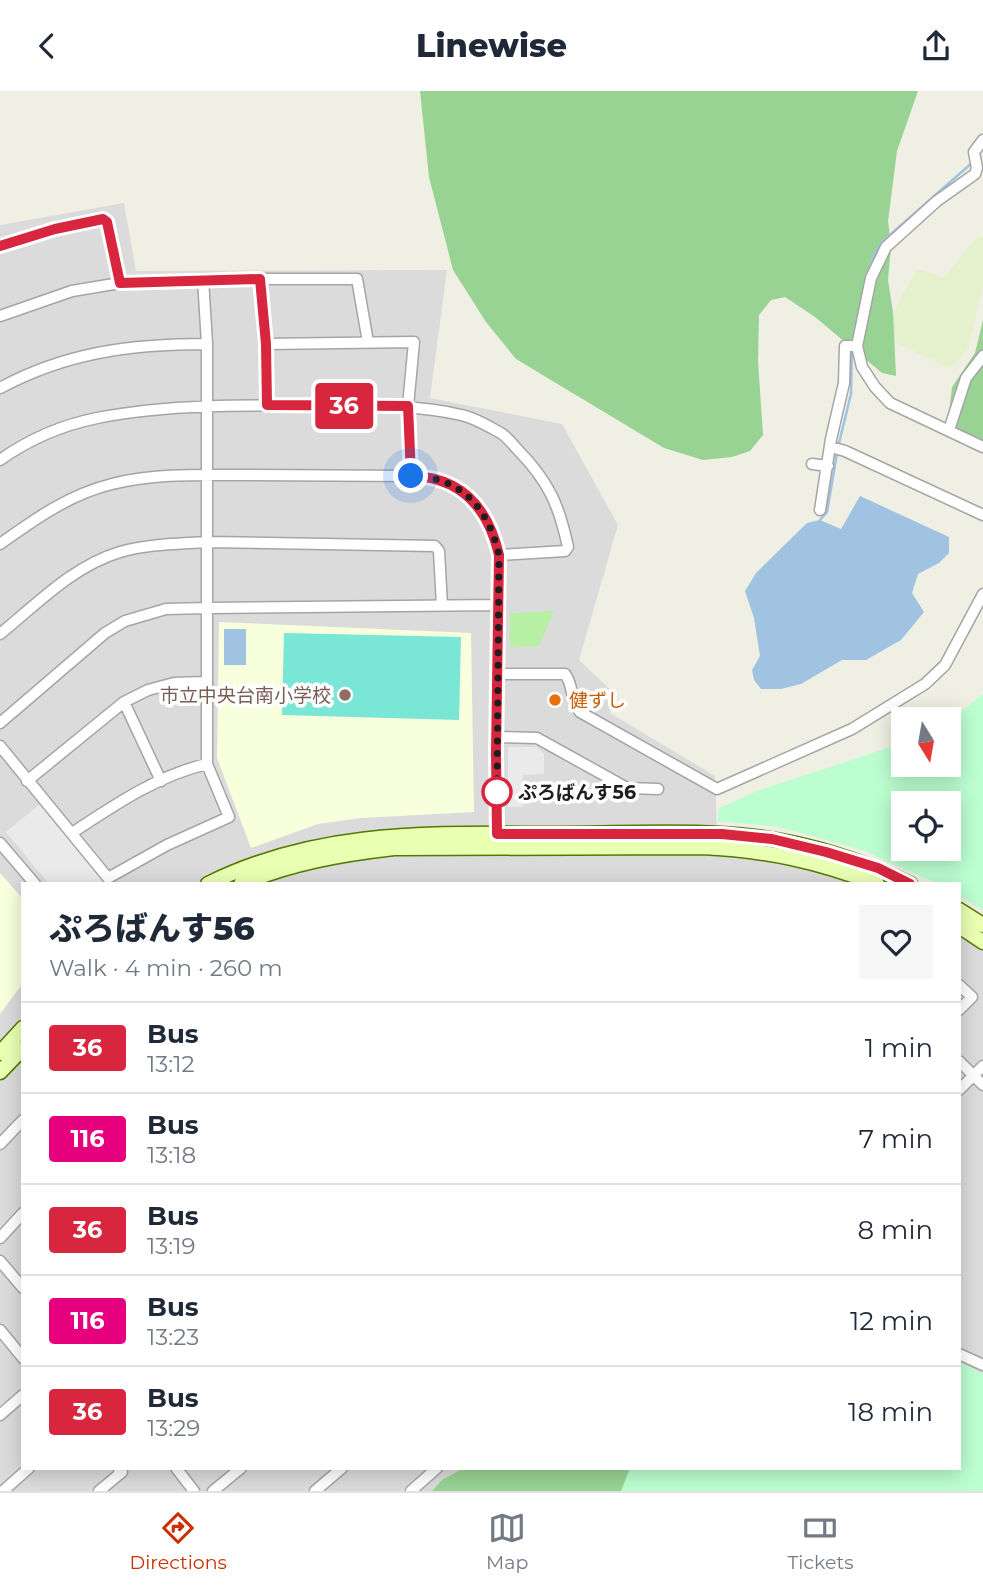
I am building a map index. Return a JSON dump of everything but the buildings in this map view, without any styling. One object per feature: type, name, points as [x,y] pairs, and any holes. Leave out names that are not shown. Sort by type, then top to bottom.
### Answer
[{"type":"street","points":[[983,140],[974,152],[980,165],[975,174],[937,201],[886,247],[871,278],[857,346],[862,366],[875,387],[890,403],[983,447]]},
{"type":"street","points":[[0,246],[55,229],[103,219],[107,222],[120,283]]},
{"type":"street","points":[[0,747],[108,878],[167,845],[229,817],[207,764],[207,344],[204,279]]},
{"type":"street","points":[[0,316],[72,291],[120,283],[204,279],[356,279],[368,342]]},
{"type":"street","points":[[260,279],[266,344],[267,405]]},
{"type":"street","points":[[266,344],[414,342],[408,406],[411,476]]},
{"type":"street","points":[[0,388],[46,366],[107,350],[155,344],[207,344]]},
{"type":"street","points":[[820,510],[844,383],[845,346],[857,346]]},
{"type":"street","points":[[948,430],[966,378],[983,356]]},
{"type":"street","points":[[0,460],[52,433],[96,418],[151,410],[267,405],[408,406],[464,415],[502,433],[537,469],[561,514],[568,547],[565,551],[499,555]]},
{"type":"street","points":[[831,447],[983,515]]},
{"type":"street","points":[[812,464],[828,466]]},
{"type":"street","points":[[0,544],[55,507],[93,490],[132,480],[206,475],[429,476],[452,484],[470,498],[485,516],[495,536],[499,555],[497,841]]},
{"type":"street","points":[[0,634],[80,570],[101,559],[141,548],[206,543],[435,547],[439,551],[442,606]]},
{"type":"street","points":[[497,674],[565,674],[570,681],[574,706],[580,712],[717,789],[852,729],[925,684],[946,665],[983,594]]},
{"type":"street","points":[[0,723],[105,633],[125,621],[166,609],[498,605]]},
{"type":"street","points":[[27,781],[124,702],[148,690],[174,683],[205,682]]},
{"type":"street","points":[[124,702],[161,781]]},
{"type":"street","points":[[496,737],[537,738],[626,788],[658,789]]},
{"type":"street","points":[[72,833],[108,809],[161,781],[186,769],[207,764]]},
{"type":"street","points":[[247,882],[302,862],[394,848],[497,841],[722,834],[772,839],[826,852],[865,864],[906,882]]},
{"type":"street","points":[[212,882],[298,850],[346,840],[394,835],[739,849],[829,866],[872,882]]},
{"type":"street","points":[[0,843],[32,882]]},
{"type":"street","points":[[961,911],[983,925]]},
{"type":"street","points":[[961,927],[983,942]]},
{"type":"street","points":[[961,987],[972,997],[961,1008]]},
{"type":"street","points":[[0,1053],[21,1030]]},
{"type":"street","points":[[0,1072],[21,1050]]},
{"type":"street","points":[[961,1063],[983,1085]]},
{"type":"street","points":[[961,1088],[983,1066]]},
{"type":"street","points":[[0,1144],[21,1122]]},
{"type":"street","points":[[0,1238],[21,1215]]},
{"type":"street","points":[[0,1261],[21,1286]]},
{"type":"street","points":[[1,1335],[21,1356]]},
{"type":"street","points":[[961,1355],[983,1365]]},
{"type":"street","points":[[0,1415],[21,1397]]},
{"type":"street","points":[[4,1491],[28,1470]]},
{"type":"street","points":[[99,1491],[121,1472],[120,1470]]},
{"type":"street","points":[[178,1470],[194,1491]]},
{"type":"street","points":[[213,1491],[239,1470]]},
{"type":"street","points":[[315,1491],[340,1470]]},
{"type":"street","points":[[411,1491],[435,1470]]},
{"type":"shaded area","points":[[124,203],[136,271],[447,270],[430,398],[562,424],[618,525],[579,660],[616,695],[610,713],[715,776],[717,837],[821,857],[892,882],[21,882],[21,1470],[629,1470],[621,1491],[0,1491],[0,225]]},
{"type":"shaded area","points":[[983,236],[983,286],[968,349],[951,369],[885,337],[899,301],[918,269],[944,278],[974,240]]},
{"type":"shaded area","points":[[860,496],[949,537],[949,553],[939,563],[918,574],[912,593],[924,612],[901,640],[866,660],[842,660],[801,684],[781,689],[761,689],[754,680],[752,670],[760,656],[754,618],[745,591],[756,573],[807,523],[820,520],[841,529]]},
{"type":"shaded area","name":"市立中央台南小学校","points":[[219,622],[471,633],[474,812],[361,818],[318,824],[251,848],[217,758]]},
{"type":"shaded area","points":[[224,629],[246,629],[246,665],[224,665]]},
{"type":"shaded area","points":[[284,633],[461,637],[459,720],[282,715]]},
{"type":"shaded area","points":[[508,747],[537,747],[544,754],[544,774],[523,775],[523,807],[508,807]]},
{"type":"shaded area","points":[[40,804],[103,882],[47,882],[6,832]]},
{"type":"shaded area","points":[[0,873],[21,897],[21,986],[0,1014]]},
{"type":"shaded area","points":[[961,919],[983,933],[983,1374],[961,1363]]},
{"type":"green space","points":[[420,91],[918,91],[897,151],[888,221],[891,246],[888,280],[893,312],[896,376],[882,373],[815,317],[785,297],[771,300],[759,315],[758,361],[763,435],[750,451],[732,457],[703,460],[664,448],[516,359],[486,322],[453,270],[429,177]]},
{"type":"green space","points":[[983,320],[983,443],[947,429],[952,387],[975,353]]},
{"type":"green space","points":[[554,611],[539,646],[510,647],[510,613]]},
{"type":"green space","points":[[983,694],[983,910],[961,897],[961,882],[934,882],[862,850],[779,827],[718,821],[719,808],[757,791],[891,747],[891,777],[961,777],[961,711]]},
{"type":"green space","points":[[961,1363],[983,1374],[983,1491],[621,1491],[629,1470],[961,1470]]},
{"type":"green space","points":[[460,1470],[853,1470],[888,1491],[432,1491],[442,1480]]},
{"type":"waterway","points":[[869,272],[873,256],[882,242],[973,162]]},
{"type":"waterway","points":[[852,343],[861,302]]},
{"type":"waterway","points":[[838,447],[851,394],[852,350]]},
{"type":"waterway","points":[[820,520],[827,512],[837,453]]},
{"type":"bus line","name":"36","points":[[0,246],[55,229],[103,219],[107,222],[120,283],[260,279],[266,344],[267,405],[408,406],[411,476],[429,476],[452,484],[470,498],[485,516],[495,536],[499,555],[497,834],[722,834],[772,839],[878,868],[906,882]]},
{"type":"place","name":"市立中央台南小学校","points":[[345,695]]},
{"type":"place","name":"健ずし","points":[[555,700]]},
{"type":"place","name":"ぷろばんす56","points":[[497,792]]},
{"type":"route","points":[[411,476],[429,476],[452,484],[470,498],[485,516],[495,536],[499,555],[497,795],[497,792]]}]
